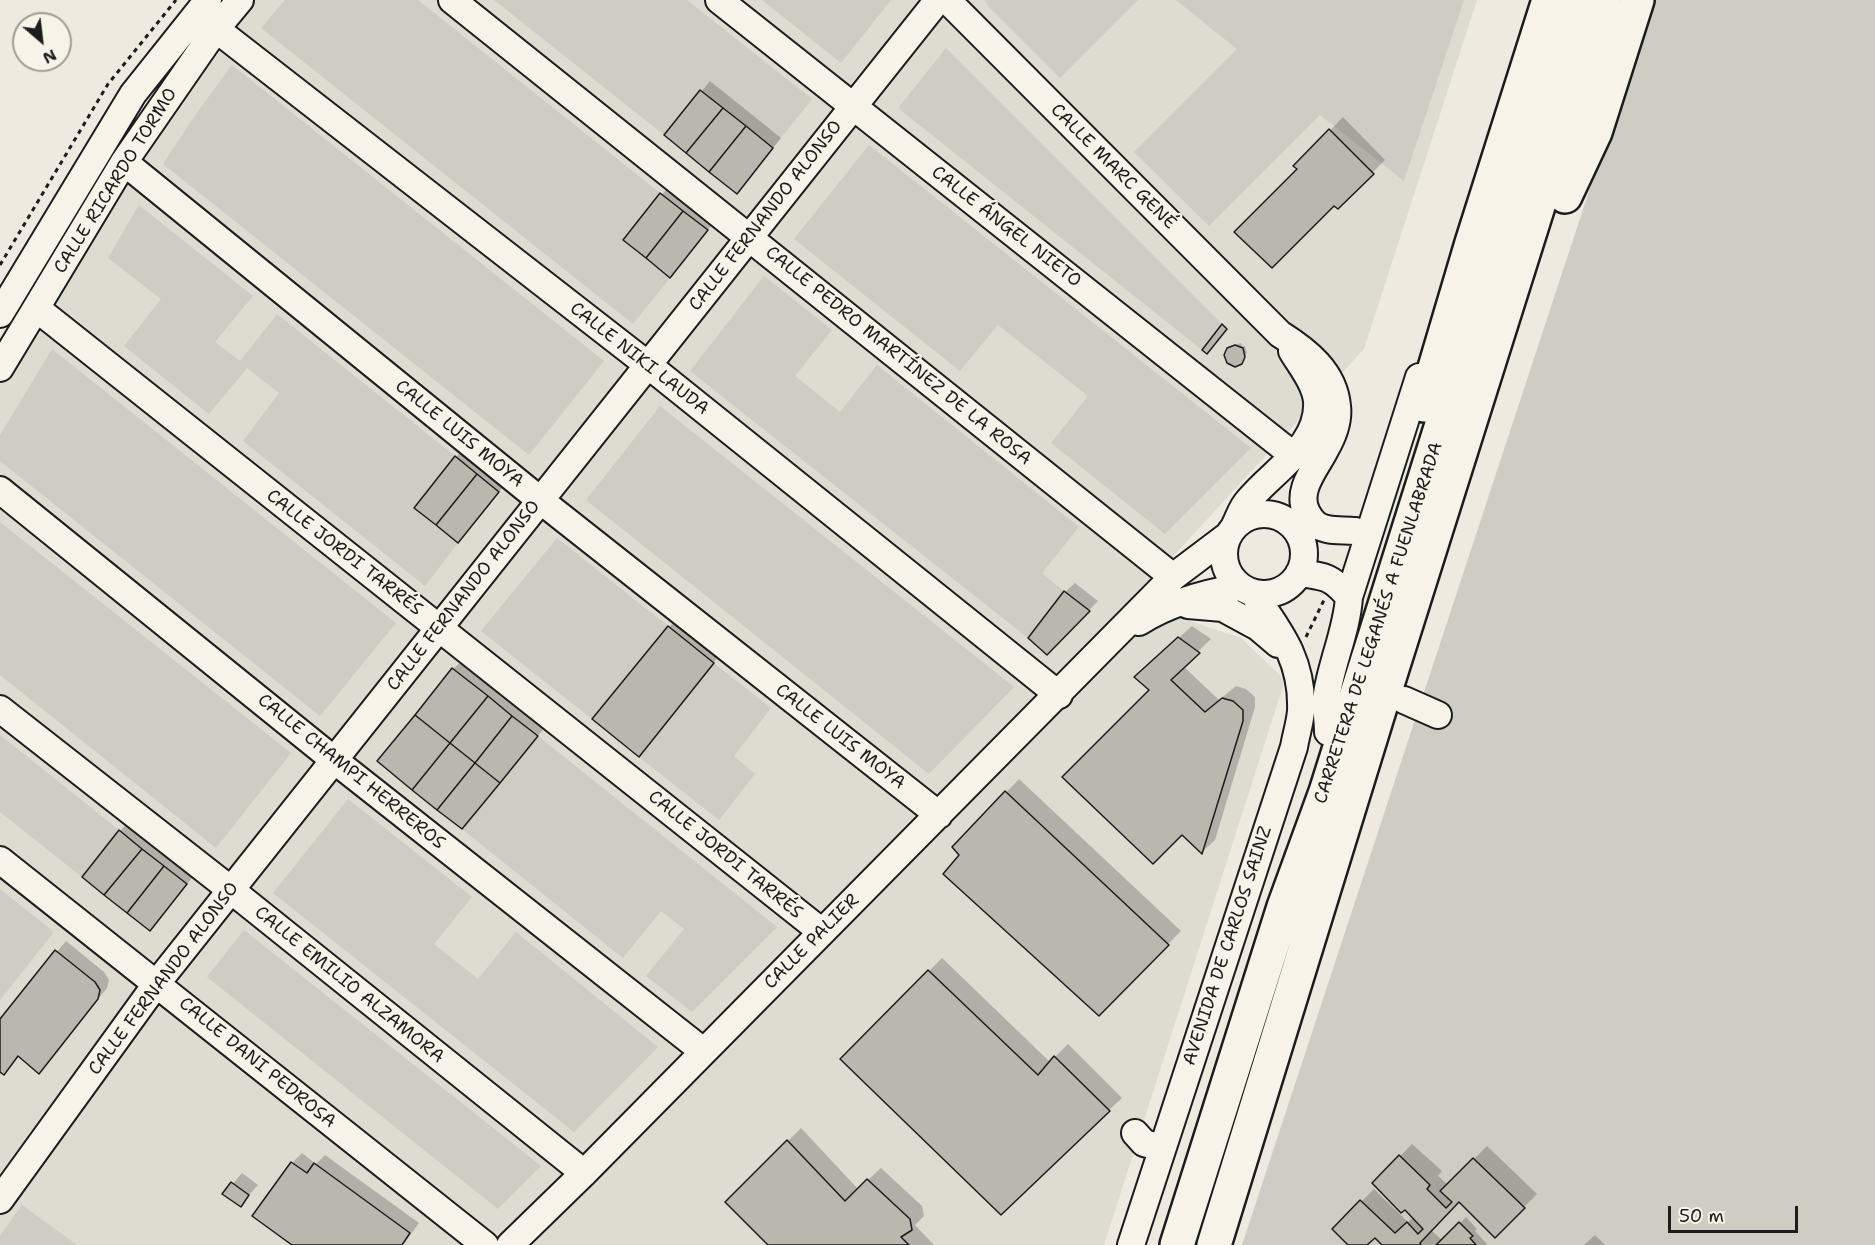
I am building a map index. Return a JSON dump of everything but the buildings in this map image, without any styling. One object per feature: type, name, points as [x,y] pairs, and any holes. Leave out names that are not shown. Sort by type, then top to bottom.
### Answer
[{"type":"highway","points":[[1284,907],[1294,849],[1328,732],[1472,243],[1548,0]]},
{"type":"highway","name":"CARRETERA DE LEGANÉS A FUENLABRADA","points":[[1177,1245],[1284,907],[1326,792],[1576,0]]},
{"type":"highway","name":"CARRETERA DE LEGANÉS A FUENLABRADA","points":[[1214,1245],[1603,0]]},
{"type":"highway","points":[[1256,1108],[1301,1010],[1404,700],[1538,271],[1565,196],[1626,0]]},
{"type":"highway","points":[[1565,196],[1595,132],[1637,0]]},
{"type":"street","name":"CALLE RICARDO TORMO","points":[[0,314],[133,94],[208,0]]},
{"type":"street","name":"CALLE RICARDO TORMO","points":[[0,368],[124,162],[216,29],[240,0]]},
{"type":"street","name":"CALLE PEDRO MARTÍNEZ DE LA ROSA","points":[[453,0],[1173,577]]},
{"type":"street","name":"CALLE ÁNGEL NIETO","points":[[719,0],[1293,455]]},
{"type":"street","name":"CALLE FERNANDO ALONSO","points":[[0,1200],[157,983],[938,0]]},
{"type":"street","name":"CALLE MARC GENÉ","points":[[947,0],[1280,333]]},
{"type":"street","name":"CALLE NIKI LAUDA","points":[[216,29],[648,365],[1059,694]]},
{"type":"street","name":"CALLE LUIS MOYA","points":[[124,162],[540,500],[939,815]]},
{"type":"street","points":[[1328,732],[1327,694],[1348,614],[1349,597],[1443,301],[1472,243]]},
{"type":"street","name":"CALLE JORDI TARRÉS","points":[[36,308],[822,932]]},
{"type":"street","points":[[1280,333],[1300,347],[1324,370],[1335,390],[1338,409],[1326,449],[1308,480],[1304,495],[1304,508],[1313,523],[1327,529],[1355,531]]},
{"type":"street","name":"CALLE PALIER","points":[[510,1245],[584,1173],[1173,577],[1230,532],[1247,502],[1310,436],[1315,419],[1317,399],[1308,377],[1280,333]]},
{"type":"street","points":[[1311,358],[1324,397],[1323,424],[1315,444],[1297,468],[1286,494],[1297,531],[1304,548],[1304,561],[1295,578],[1281,590],[1267,594],[1247,590],[1230,577],[1223,551],[1230,532],[1245,518],[1258,514],[1270,514],[1282,518],[1297,531],[1325,540],[1338,539],[1355,531],[1375,513]]},
{"type":"street","name":"CALLE CHAMPI HERREROS","points":[[0,490],[334,760],[703,1051]]},
{"type":"street","points":[[1295,578],[1318,575],[1336,582],[1349,597]]},
{"type":"street","name":"AVENIDA DE CARLOS SAINZ","points":[[1131,1245],[1294,747],[1301,712],[1300,691],[1291,651],[1287,608],[1295,578]]},
{"type":"street","name":"CALLE PALIER","points":[[1113,639],[1153,614],[1176,604],[1205,594],[1247,590]]},
{"type":"street","name":"AVENIDA DE CARLOS SAINZ","points":[[1247,590],[1291,651]]},
{"type":"street","points":[[1176,604],[1223,608],[1258,627],[1291,651]]},
{"type":"street","points":[[1404,700],[1438,715]]},
{"type":"street","name":"CALLE EMILIO ALZAMORA","points":[[0,709],[231,890],[584,1173]]},
{"type":"street","name":"CALLE DANI PEDROSA","points":[[0,860],[485,1245]]},
{"type":"street","points":[[1135,1133],[1144,1143],[1162,1148]]},
{"type":"path","points":[[0,265],[108,84],[176,0]]},
{"type":"shaded area","points":[[226,0],[1477,0],[1364,349],[1143,589],[1184,619],[1241,638],[1285,680],[1104,1245],[0,1245],[0,337],[192,38]]},
{"type":"shaded area","points":[[285,0],[418,0],[660,193],[623,240],[670,278],[633,324],[261,28]]},
{"type":"shaded area","points":[[494,0],[687,0],[812,99],[773,148],[700,90],[664,135]]},
{"type":"shaded area","points":[[762,0],[891,0],[841,63]]},
{"type":"shaded area","points":[[985,0],[1138,0],[1060,78],[988,6]]},
{"type":"shaded area","points":[[1176,0],[1464,0],[1404,181],[1320,115],[1209,226],[1134,152],[1237,49]]},
{"type":"shaded area","points":[[1652,0],[1875,0],[1875,1245],[1242,1245]]},
{"type":"shaded area","points":[[946,48],[1222,324],[1202,350],[898,108]]},
{"type":"shaded area","points":[[232,65],[604,361],[529,455],[163,164]]},
{"type":"shaded area","points":[[869,145],[1251,448],[1165,534],[1051,443],[1088,396],[998,325],[960,371],[794,239]]},
{"type":"shaded area","points":[[139,205],[253,296],[215,342],[240,361],[277,314],[455,456],[415,507],[458,543],[425,586],[243,441],[279,393],[247,368],[209,414],[124,346],[161,299],[108,258]]},
{"type":"shaded area","points":[[764,276],[832,330],[795,376],[840,412],[877,365],[1079,527],[1042,573],[1064,591],[1028,638],[690,371]]},
{"type":"shaded area","points":[[52,349],[396,623],[320,716],[0,461],[0,435]]},
{"type":"shaded area","points":[[660,406],[1014,687],[929,774],[586,500]]},
{"type":"shaded area","points":[[0,522],[291,753],[216,848],[0,675]]},
{"type":"shaded area","points":[[557,538],[668,626],[592,719],[481,631]]},
{"type":"shaded area","points":[[714,663],[771,708],[734,756],[755,774],[719,820],[639,757]]},
{"type":"shaded area","points":[[0,735],[119,830],[82,877],[0,812]]},
{"type":"shaded area","points":[[538,736],[777,927],[692,1012],[646,976],[684,929],[661,911],[623,958],[462,829]]},
{"type":"shaded area","points":[[348,799],[472,897],[434,944],[478,979],[516,932],[658,1047],[574,1132],[273,893]]},
{"type":"shaded area","points":[[0,889],[54,932],[0,1000]]},
{"type":"shaded area","points":[[244,930],[541,1166],[498,1209],[207,977]]},
{"type":"shaded area","points":[[22,1205],[77,1245],[0,1245],[0,1236]]}]
